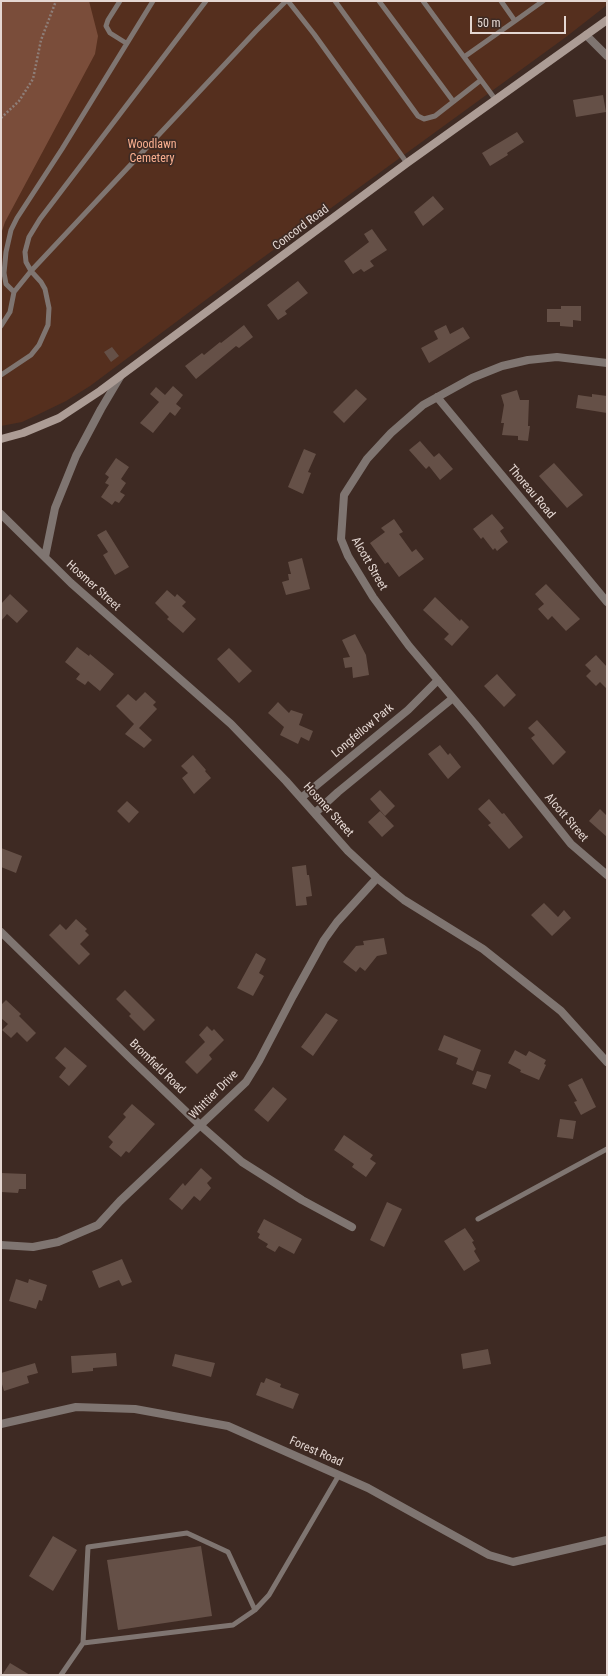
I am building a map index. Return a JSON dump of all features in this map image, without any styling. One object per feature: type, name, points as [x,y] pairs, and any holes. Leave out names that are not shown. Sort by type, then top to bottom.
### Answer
[{"type":"street","name":"Concord Road","points":[[1,439],[23,433],[59,418],[120,377],[407,163],[607,20]]},
{"type":"street","points":[[586,35],[607,56]]},
{"type":"street","name":"Alcott Street","points":[[607,363],[557,357],[528,360],[502,366],[472,378],[423,406],[391,433],[367,459],[344,495],[341,539],[348,556],[373,597],[409,646],[571,844],[607,875]]},
{"type":"street","points":[[45,557],[55,508],[76,456],[120,377]]},
{"type":"street","name":"Thoreau Road","points":[[437,398],[607,602]]},
{"type":"street","name":"Hosmer Street","points":[[1,514],[71,583],[231,724],[315,813],[348,851],[376,878],[404,900],[483,949],[561,1011],[607,1062]]},
{"type":"street","name":"Longfellow Park","points":[[301,798],[408,710],[438,680]]},
{"type":"street","points":[[315,813],[338,792],[453,698]]},
{"type":"street","name":"Whittier Drive","points":[[1,1245],[33,1247],[58,1242],[98,1225],[131,1190],[201,1126],[246,1082],[259,1061],[324,940],[337,922],[376,878]]},
{"type":"street","name":"Bromfield Road","points":[[1,932],[201,1126],[242,1162],[273,1183],[352,1227]]},
{"type":"street","name":"Forest Road","points":[[1,1424],[76,1407],[135,1409],[228,1426],[368,1488],[489,1555],[513,1562],[607,1540]]},
{"type":"lane","points":[[120,1],[106,26],[111,34],[126,43]]},
{"type":"lane","points":[[14,292],[6,284],[4,273],[6,252],[11,230],[17,218],[62,149],[153,1]]},
{"type":"lane","points":[[1,375],[31,355],[39,345],[48,325],[49,308],[45,289],[26,262],[25,252],[29,237],[40,219],[206,1]]},
{"type":"lane","points":[[1,326],[10,312],[14,292],[31,271],[256,31],[287,1],[314,34],[407,163]]},
{"type":"lane","points":[[335,1],[418,116],[424,119],[435,116],[481,80]]},
{"type":"lane","points":[[379,1],[453,101]]},
{"type":"lane","points":[[423,1],[495,99]]},
{"type":"lane","points":[[501,1],[515,21]]},
{"type":"lane","points":[[464,57],[543,1]]},
{"type":"lane","points":[[478,1219],[607,1149]]},
{"type":"lane","points":[[83,1643],[233,1625],[255,1610],[269,1595],[339,1475]]},
{"type":"lane","points":[[61,1675],[83,1643],[88,1547],[187,1533],[228,1552],[255,1610]]},
{"type":"path","points":[[1,118],[19,101],[33,79],[41,40],[56,1]]},
{"type":"green space","name":"Woodlawn Cemetery","points":[[1,1],[607,1],[607,5],[566,37],[250,267],[90,386],[66,401],[22,422],[1,426]]},
{"type":"shaded area","points":[[1,1],[89,1],[98,36],[95,54],[5,222],[1,234]]},
{"type":"building","points":[[603,95],[606,112],[576,117],[573,100]]},
{"type":"building","points":[[517,132],[524,142],[507,153],[508,155],[490,166],[482,153]]},
{"type":"building","points":[[433,196],[444,209],[423,226],[414,212]]},
{"type":"building","points":[[372,229],[387,250],[370,261],[374,266],[364,272],[361,269],[353,274],[344,261],[369,242],[364,234]]},
{"type":"building","points":[[298,281],[308,293],[285,311],[287,314],[278,320],[267,305]]},
{"type":"building","points":[[561,306],[581,306],[581,321],[573,320],[573,327],[560,326],[560,322],[547,322],[547,309],[561,309]]},
{"type":"building","points":[[244,325],[253,337],[239,348],[236,346],[196,379],[185,366],[202,353],[204,355]]},
{"type":"building","points":[[446,325],[450,334],[463,327],[470,338],[429,363],[421,348],[438,339],[434,331]]},
{"type":"building","points":[[112,347],[119,356],[111,362],[104,352]]},
{"type":"building","points":[[173,386],[183,395],[176,404],[181,408],[175,416],[170,412],[153,433],[140,423],[159,402],[150,394],[156,387],[165,395]]},
{"type":"building","points":[[356,389],[367,399],[344,423],[333,412]]},
{"type":"building","points":[[517,390],[520,400],[529,400],[528,426],[530,426],[528,441],[518,440],[518,436],[502,435],[504,423],[501,423],[504,405],[501,395]]},
{"type":"building","points":[[592,394],[607,396],[607,413],[576,408],[578,395],[592,397]]},
{"type":"building","points":[[420,441],[434,457],[439,453],[453,469],[440,480],[429,466],[426,469],[409,450]]},
{"type":"building","points":[[304,449],[316,454],[308,472],[311,473],[303,494],[288,487]]},
{"type":"building","points":[[116,458],[129,467],[121,479],[126,483],[120,492],[125,495],[119,503],[115,501],[112,505],[101,497],[109,485],[105,483],[109,477],[105,474]]},
{"type":"building","points":[[554,463],[583,495],[567,508],[539,476]]},
{"type":"building","points":[[492,514],[504,528],[500,531],[508,542],[497,551],[495,548],[493,550],[483,537],[481,539],[473,529]]},
{"type":"building","points":[[394,519],[403,532],[399,534],[412,552],[416,549],[424,559],[399,577],[388,562],[385,564],[370,543],[385,532],[381,528]]},
{"type":"building","points":[[106,530],[129,567],[115,575],[103,555],[108,552],[97,535]]},
{"type":"building","points":[[302,558],[310,589],[286,595],[282,582],[289,580],[288,574],[291,574],[288,562]]},
{"type":"building","points":[[546,584],[580,619],[566,631],[552,616],[548,620],[538,609],[544,604],[535,594]]},
{"type":"building","points":[[167,590],[175,597],[177,594],[186,602],[182,606],[196,619],[183,633],[167,619],[169,617],[155,603]]},
{"type":"building","points":[[10,594],[28,611],[17,623],[7,614],[1,621],[1,604]]},
{"type":"building","points":[[435,597],[460,621],[461,619],[469,627],[452,646],[444,639],[449,634],[423,610]]},
{"type":"building","points":[[355,634],[366,655],[369,675],[353,678],[352,667],[345,668],[343,658],[350,657],[342,640]]},
{"type":"building","points":[[77,647],[89,656],[90,654],[114,674],[100,691],[88,681],[85,685],[76,679],[80,674],[65,662]]},
{"type":"building","points":[[229,648],[252,671],[239,683],[217,659]]},
{"type":"building","points":[[596,655],[607,667],[607,689],[600,682],[596,686],[586,676],[591,671],[585,665]]},
{"type":"building","points":[[497,674],[516,695],[504,707],[484,686]]},
{"type":"building","points":[[145,692],[156,702],[153,705],[157,709],[139,728],[152,740],[144,748],[125,734],[134,724],[116,706],[128,694],[136,701]]},
{"type":"building","points":[[278,702],[289,713],[291,710],[303,714],[299,725],[313,731],[309,741],[301,737],[298,744],[280,735],[284,727],[268,713]]},
{"type":"building","points":[[537,720],[566,752],[553,765],[531,738],[535,735],[528,728]]},
{"type":"building","points":[[440,745],[448,755],[450,753],[461,767],[448,779],[428,754]]},
{"type":"building","points":[[193,755],[211,778],[194,794],[182,778],[188,773],[181,766]]},
{"type":"building","points":[[380,790],[395,806],[385,816],[370,799]]},
{"type":"building","points":[[489,799],[502,814],[504,813],[523,837],[509,849],[488,825],[491,823],[478,809]]},
{"type":"building","points":[[127,801],[139,812],[129,823],[117,811]]},
{"type":"building","points":[[600,809],[607,816],[607,837],[589,821]]},
{"type":"building","points":[[380,811],[394,826],[382,837],[368,822]]},
{"type":"building","points":[[1,848],[22,856],[16,873],[1,867]]},
{"type":"building","points":[[306,865],[312,896],[306,897],[307,905],[296,906],[292,867]]},
{"type":"building","points":[[544,903],[558,917],[564,910],[571,918],[552,936],[531,915]]},
{"type":"building","points":[[76,919],[87,929],[85,931],[89,935],[80,944],[90,954],[79,965],[49,935],[60,924],[66,930]]},
{"type":"building","points":[[384,938],[387,954],[377,956],[365,971],[360,967],[356,972],[343,962],[356,946],[364,945],[363,941]]},
{"type":"building","points":[[256,953],[266,959],[259,973],[264,976],[253,996],[237,988]]},
{"type":"building","points":[[125,990],[155,1020],[144,1031],[129,1016],[131,1014],[116,999]]},
{"type":"building","points":[[6,1000],[21,1014],[19,1016],[36,1033],[27,1042],[17,1032],[11,1038],[2,1030],[8,1024],[1,1018],[1,1005]]},
{"type":"building","points":[[326,1013],[338,1020],[313,1056],[301,1047]]},
{"type":"building","points":[[207,1026],[212,1031],[214,1029],[224,1040],[209,1055],[212,1059],[197,1074],[185,1062],[205,1042],[199,1035]]},
{"type":"building","points":[[444,1035],[481,1050],[473,1071],[456,1064],[458,1058],[438,1050]]},
{"type":"building","points":[[65,1047],[87,1066],[69,1086],[59,1077],[66,1068],[55,1058]]},
{"type":"building","points":[[515,1050],[526,1056],[529,1051],[546,1060],[544,1064],[546,1065],[539,1080],[520,1072],[521,1070],[508,1063]]},
{"type":"building","points":[[477,1071],[491,1075],[486,1089],[472,1084]]},
{"type":"building","points":[[582,1078],[596,1107],[581,1115],[574,1102],[577,1101],[568,1085]]},
{"type":"building","points":[[273,1087],[287,1099],[268,1122],[254,1110]]},
{"type":"building","points":[[132,1104],[155,1124],[129,1153],[126,1151],[121,1157],[109,1147],[113,1142],[108,1137],[126,1117],[123,1114]]},
{"type":"building","points":[[560,1119],[576,1121],[573,1139],[557,1137]]},
{"type":"building","points":[[344,1135],[373,1155],[370,1159],[376,1163],[366,1177],[352,1167],[354,1164],[334,1150]]},
{"type":"building","points":[[201,1168],[212,1178],[207,1183],[211,1188],[200,1201],[194,1196],[182,1210],[169,1199],[183,1183],[185,1186]]},
{"type":"building","points":[[1,1173],[26,1174],[26,1189],[19,1189],[18,1193],[1,1192]]},
{"type":"building","points":[[387,1202],[402,1209],[384,1247],[370,1240]]},
{"type":"building","points":[[264,1219],[302,1239],[294,1254],[279,1246],[275,1252],[266,1247],[268,1244],[258,1238],[260,1234],[257,1232]]},
{"type":"building","points":[[465,1228],[474,1241],[472,1242],[476,1249],[474,1251],[480,1261],[464,1271],[444,1241]]},
{"type":"building","points":[[122,1259],[132,1282],[122,1286],[119,1280],[99,1288],[92,1271]]},
{"type":"building","points":[[16,1279],[28,1283],[29,1279],[47,1285],[42,1301],[39,1300],[36,1309],[9,1301]]},
{"type":"building","points":[[488,1349],[491,1364],[463,1369],[461,1354]]},
{"type":"building","points":[[116,1353],[117,1366],[93,1368],[93,1371],[72,1373],[71,1356]]},
{"type":"building","points":[[175,1354],[215,1363],[211,1377],[172,1366]]},
{"type":"building","points":[[35,1363],[38,1373],[27,1376],[29,1383],[4,1391],[1,1381],[1,1373]]},
{"type":"building","points":[[266,1378],[281,1384],[280,1387],[299,1394],[293,1409],[256,1395],[261,1382],[264,1383]]},
{"type":"building","points":[[53,1536],[77,1550],[53,1591],[29,1576]]},
{"type":"building","points":[[201,1546],[212,1616],[118,1630],[107,1560]]},
{"type":"building","points":[[10,1663],[30,1675],[2,1675]]}]
